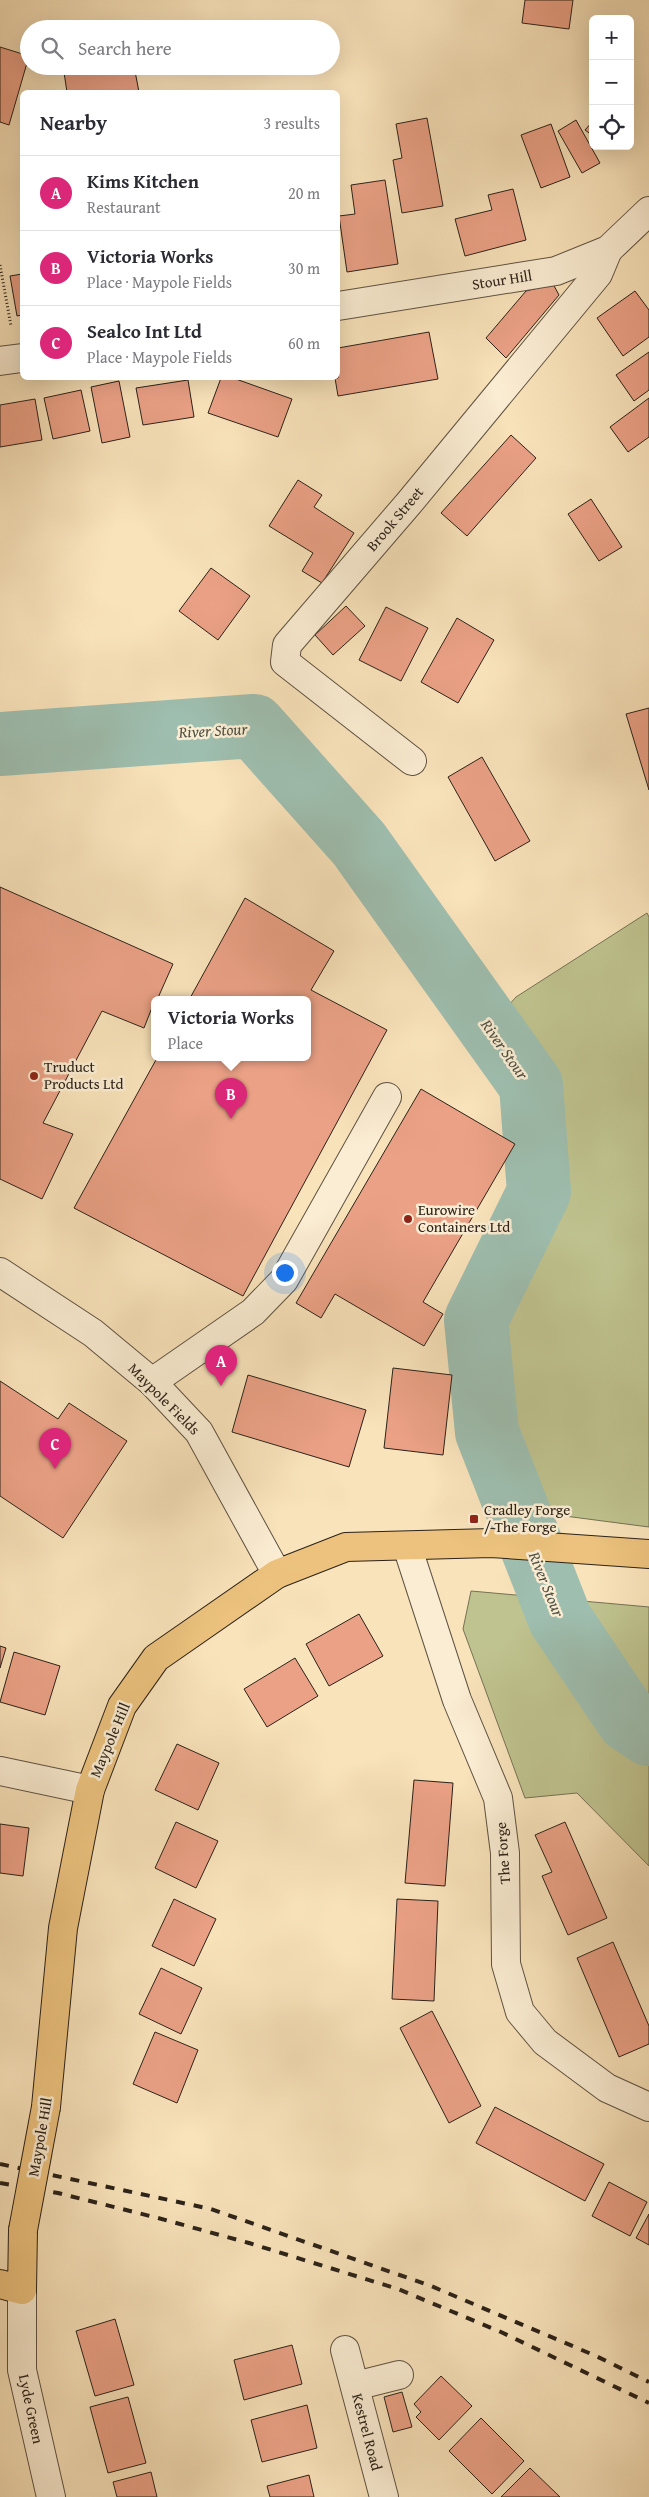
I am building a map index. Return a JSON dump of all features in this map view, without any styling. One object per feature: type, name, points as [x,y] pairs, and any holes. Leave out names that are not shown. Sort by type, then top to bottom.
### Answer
[{"type":"main road","name":"Maypole Hill","points":[[11,2287],[46,2107],[63,1928],[90,1790],[122,1706],[156,1658],[277,1574],[346,1547],[491,1543],[649,1554]]},
{"type":"street","name":"Stour Hill","points":[[340,306],[556,271],[608,250],[649,211]]},
{"type":"street","name":"Brook Street","points":[[412,761],[285,662],[287,645],[409,503],[598,274],[608,250]]},
{"type":"street","points":[[152,1382],[253,1312],[284,1280],[388,1097]]},
{"type":"street","name":"Maypole Fields","points":[[0,1272],[93,1333],[152,1382],[199,1432],[277,1574]]},
{"type":"street","name":"The Forge","points":[[407,1546],[457,1700],[498,1798],[505,1853],[506,1964],[520,2012],[545,2042],[607,2088],[649,2107]]},
{"type":"street","points":[[0,1771],[90,1790]]},
{"type":"street","name":"Lyde Green","points":[[11,2287],[22,2370],[51,2497]]},
{"type":"street","name":"Kestrel Road","points":[[346,2350],[382,2487],[399,2497]]},
{"type":"street","name":"Kestrel Road","points":[[355,2386],[399,2375]]},
{"type":"path","points":[[0,265],[13,359]]},
{"type":"green space","points":[[647,913],[649,917],[649,1527],[534,1512],[514,1502],[487,1432],[476,1320],[539,1192],[531,1085],[490,1026],[516,997]]},
{"type":"green space","points":[[471,1591],[649,1607],[649,1866],[577,1793],[525,1798],[463,1629]]},
{"type":"building","points":[[525,0],[573,0],[569,29],[522,23]]},
{"type":"building","points":[[0,47],[20,53],[20,75],[23,75],[9,125],[0,122]]},
{"type":"building","points":[[64,75],[136,75],[139,90],[67,90]]},
{"type":"building","points":[[427,118],[443,206],[402,213],[393,160],[402,158],[396,124]]},
{"type":"building","points":[[576,120],[589,143],[589,150],[593,150],[600,163],[582,173],[558,131]]},
{"type":"building","points":[[551,124],[570,177],[541,188],[521,135]]},
{"type":"building","points":[[385,180],[398,264],[347,272],[340,216],[355,214],[351,185]]},
{"type":"building","points":[[513,189],[526,240],[465,256],[455,219],[492,210],[488,195]]},
{"type":"building","points":[[20,274],[20,315],[17,316],[10,276]]},
{"type":"building","points":[[553,284],[559,295],[506,358],[486,338],[526,291]]},
{"type":"building","points":[[635,291],[649,310],[649,337],[623,356],[597,318]]},
{"type":"building","points":[[429,332],[438,379],[338,396],[335,380],[340,380],[340,348]]},
{"type":"building","points":[[649,352],[649,390],[634,401],[616,375]]},
{"type":"building","points":[[188,380],[194,417],[143,425],[136,388]]},
{"type":"building","points":[[220,380],[239,380],[292,399],[278,437],[208,413]]},
{"type":"building","points":[[119,381],[130,437],[102,443],[91,387]]},
{"type":"building","points":[[81,390],[90,431],[53,439],[44,398]]},
{"type":"building","points":[[649,398],[649,437],[628,452],[610,427]]},
{"type":"building","points":[[35,399],[42,440],[0,447],[0,405]]},
{"type":"building","points":[[511,435],[536,458],[467,536],[441,513]]},
{"type":"building","points":[[298,480],[322,495],[314,507],[354,533],[322,583],[302,571],[313,553],[269,526]]},
{"type":"building","points":[[591,499],[622,547],[599,561],[568,514]]},
{"type":"building","points":[[211,568],[250,596],[218,640],[179,611]]},
{"type":"building","points":[[346,606],[365,626],[333,655],[315,635]]},
{"type":"building","points":[[386,607],[428,628],[401,681],[359,660]]},
{"type":"building","points":[[457,618],[494,640],[458,703],[421,682]]},
{"type":"building","points":[[649,708],[649,790],[626,714]]},
{"type":"building","points":[[482,757],[530,841],[495,861],[448,777]]},
{"type":"building","name":"Truduct Products Ltd","points":[[0,887],[173,964],[159,996],[151,996],[151,1010],[144,1028],[102,1011],[43,1123],[73,1134],[42,1199],[0,1179]]},
{"type":"building","points":[[245,898],[334,951],[311,990],[387,1030],[243,1296],[74,1208],[155,1061],[311,1061],[311,996],[191,996]]},
{"type":"building","name":"Eurowire Containers Ltd","points":[[421,1089],[515,1144],[423,1302],[443,1314],[424,1346],[335,1294],[321,1318],[296,1303]]},
{"type":"building","points":[[393,1368],[452,1375],[443,1455],[384,1448]]},
{"type":"building","points":[[248,1375],[366,1410],[349,1467],[232,1432]]},
{"type":"building","points":[[0,1381],[58,1419],[69,1403],[127,1441],[63,1538],[0,1496]]},
{"type":"building","points":[[359,1614],[383,1656],[329,1686],[306,1644]]},
{"type":"building","points":[[0,1646],[6,1648],[0,1668]]},
{"type":"building","points":[[14,1652],[60,1666],[45,1715],[0,1702]]},
{"type":"building","points":[[295,1658],[318,1696],[267,1727],[244,1689]]},
{"type":"building","points":[[177,1744],[219,1763],[198,1810],[155,1790]]},
{"type":"building","points":[[414,1780],[453,1783],[445,1886],[405,1883]]},
{"type":"building","points":[[176,1822],[218,1841],[196,1888],[155,1868]]},
{"type":"building","points":[[565,1822],[607,1918],[568,1935],[542,1876],[552,1872],[535,1835]]},
{"type":"building","points":[[0,1824],[29,1828],[23,1876],[0,1873]]},
{"type":"building","points":[[174,1899],[216,1919],[194,1966],[152,1946]]},
{"type":"building","points":[[397,1899],[438,1901],[434,2001],[392,1999]]},
{"type":"building","points":[[613,1942],[649,2026],[649,2044],[619,2057],[577,1958]]},
{"type":"building","points":[[161,1968],[202,1988],[181,2034],[139,2014]]},
{"type":"building","points":[[432,2011],[481,2106],[449,2123],[400,2028]]},
{"type":"building","points":[[155,2032],[198,2050],[177,2103],[133,2084]]},
{"type":"building","points":[[495,2107],[604,2164],[585,2201],[476,2143]]},
{"type":"building","points":[[609,2182],[647,2202],[630,2236],[592,2216]]},
{"type":"building","points":[[649,2214],[649,2245],[636,2238]]},
{"type":"building","points":[[115,2319],[134,2385],[95,2396],[76,2331]]},
{"type":"building","points":[[292,2345],[302,2384],[244,2400],[234,2360]]},
{"type":"building","points":[[441,2376],[472,2406],[439,2440],[416,2417],[421,2412],[414,2404]]},
{"type":"building","points":[[402,2392],[412,2427],[393,2432],[384,2397]]},
{"type":"building","points":[[128,2397],[146,2463],[108,2473],[90,2407]]},
{"type":"building","points":[[307,2405],[317,2448],[262,2462],[251,2420]]},
{"type":"building","points":[[481,2418],[524,2461],[492,2494],[449,2451]]},
{"type":"building","points":[[530,2468],[560,2497],[501,2497]]},
{"type":"building","points":[[151,2472],[157,2497],[117,2497],[113,2482]]},
{"type":"building","points":[[309,2475],[314,2497],[270,2497],[267,2486]]},
{"type":"waterway","name":"River Stour","points":[[0,744],[254,726],[359,844],[531,1085],[539,1192],[476,1320],[487,1432],[560,1619],[628,1720],[649,1734]]},
{"type":"railway","points":[[0,2164],[211,2209],[431,2286],[596,2356],[649,2382]]},
{"type":"railway","points":[[0,2183],[58,2193],[158,2218],[249,2243],[398,2289],[501,2332],[649,2403]]},
{"type":"place","name":"Truduct Products Ltd","points":[[34,1076]]},
{"type":"place","name":"Victoria Works","points":[[231,1119]]},
{"type":"place","name":"Eurowire Containers Ltd","points":[[408,1219]]},
{"type":"place","name":"Kims Kitchen","points":[[221,1386]]},
{"type":"place","name":"Sealco Int Ltd","points":[[55,1469]]},
{"type":"place","name":"Cradley Forge / The Forge","points":[[474,1519]]}]
